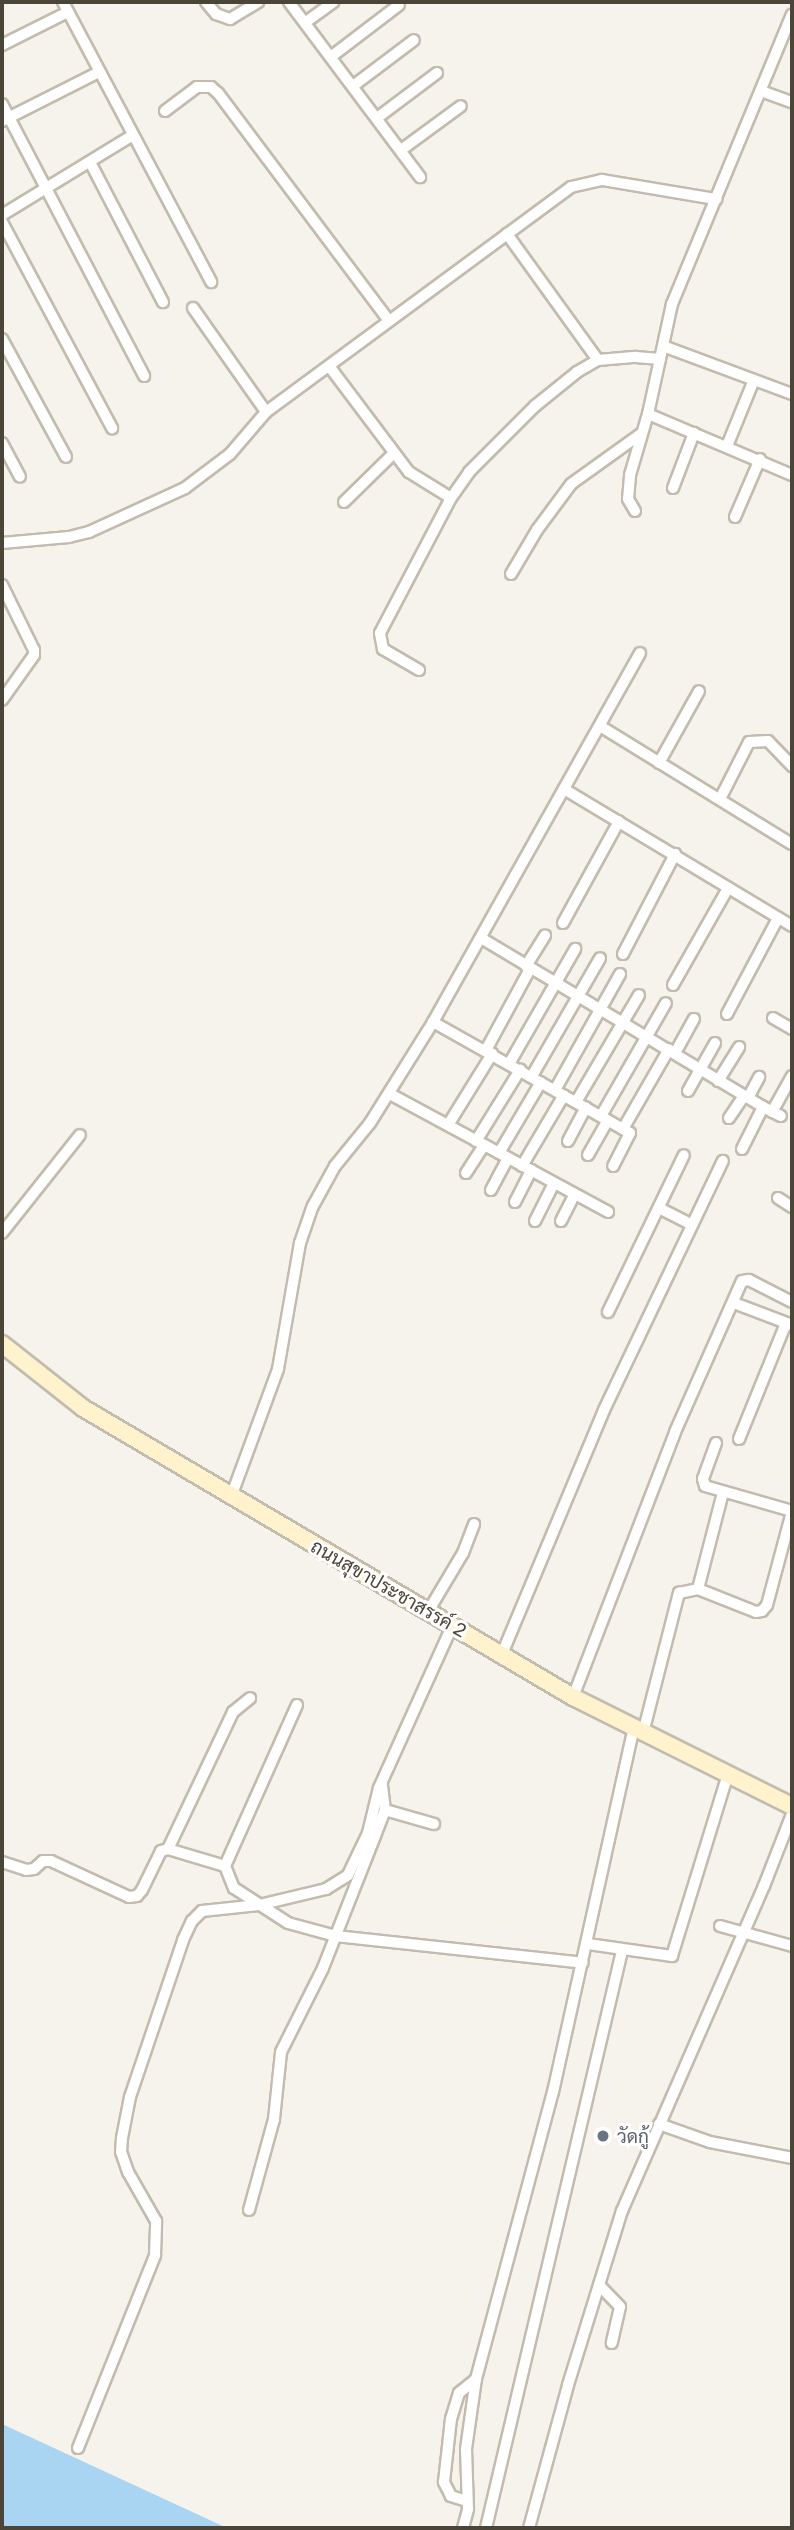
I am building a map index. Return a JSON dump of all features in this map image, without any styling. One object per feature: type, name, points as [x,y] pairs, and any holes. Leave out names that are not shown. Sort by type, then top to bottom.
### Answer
[{"type":"street","points":[[206,2],[216,15],[230,19],[258,2]]},
{"type":"street","points":[[289,2],[420,177]]},
{"type":"street","points":[[306,22],[334,2]]},
{"type":"street","points":[[332,57],[399,5]]},
{"type":"street","points":[[2,45],[65,7],[211,282]]},
{"type":"street","points":[[635,511],[627,491],[648,414],[672,304],[792,15]]},
{"type":"street","points":[[354,86],[414,40]]},
{"type":"street","points":[[6,120],[99,72]]},
{"type":"street","points":[[377,118],[437,73]]},
{"type":"street","points":[[164,111],[197,87],[211,87],[389,321]]},
{"type":"street","points":[[761,91],[792,103]]},
{"type":"street","points":[[2,104],[6,120],[144,376]]},
{"type":"street","points":[[401,150],[461,106]]},
{"type":"street","points":[[2,215],[133,135]]},
{"type":"street","points":[[90,162],[163,302]]},
{"type":"street","points":[[2,543],[69,537],[89,532],[185,488],[230,454],[266,412],[571,187],[602,180],[716,199]]},
{"type":"street","points":[[2,222],[112,428]]},
{"type":"street","points":[[507,234],[598,360]]},
{"type":"street","points":[[193,308],[266,412]]},
{"type":"street","points":[[2,339],[66,457]]},
{"type":"street","points":[[663,346],[792,394]]},
{"type":"street","points":[[419,670],[383,649],[380,633],[450,498],[469,472],[535,406],[577,372],[598,360],[628,357],[660,359]]},
{"type":"street","points":[[329,366],[409,471],[450,498]]},
{"type":"street","points":[[727,446],[754,380]]},
{"type":"street","points":[[648,414],[760,459],[792,475]]},
{"type":"street","points":[[511,574],[548,514],[571,484],[642,433]]},
{"type":"street","points":[[673,488],[695,433]]},
{"type":"street","points":[[2,443],[20,477]]},
{"type":"street","points":[[344,502],[394,453]]},
{"type":"street","points":[[735,517],[760,459]]},
{"type":"street","points":[[2,585],[32,642],[34,655],[2,700]]},
{"type":"street","points":[[231,1497],[278,1369],[300,1243],[313,1206],[335,1166],[390,1094],[433,1022],[640,653]]},
{"type":"street","points":[[659,762],[699,691]]},
{"type":"street","points":[[600,726],[792,844]]},
{"type":"street","points":[[720,799],[749,742],[768,741],[792,766]]},
{"type":"street","points":[[564,789],[792,926]]},
{"type":"street","points":[[563,923],[620,821]]},
{"type":"street","points":[[623,954],[676,854]]},
{"type":"street","points":[[673,985],[728,888]]},
{"type":"street","points":[[727,1014],[778,918]]},
{"type":"street","points":[[448,1125],[489,1052],[545,935]]},
{"type":"street","points":[[481,938],[772,1112]]},
{"type":"street","points":[[466,1173],[515,1067],[575,949]]},
{"type":"street","points":[[491,1190],[536,1079],[600,958]]},
{"type":"street","points":[[515,1202],[559,1092],[620,974]]},
{"type":"street","points":[[568,1140],[581,1105],[639,995]]},
{"type":"street","points":[[588,1155],[604,1118],[666,1003]]},
{"type":"street","points":[[773,1018],[792,1029]]},
{"type":"street","points":[[623,1129],[695,1019]]},
{"type":"street","points":[[433,1022],[630,1133],[612,1166]]},
{"type":"street","points":[[688,1091],[715,1043]]},
{"type":"street","points":[[718,1081],[739,1046]]},
{"type":"street","points":[[742,1149],[772,1112],[792,1076]]},
{"type":"street","points":[[729,1118],[759,1077]]},
{"type":"street","points":[[390,1094],[608,1212]]},
{"type":"street","points":[[2,1233],[80,1135]]},
{"type":"street","points":[[608,1312],[684,1155]]},
{"type":"street","points":[[502,1654],[604,1410],[723,1161]]},
{"type":"street","points":[[535,1221],[554,1183]]},
{"type":"street","points":[[561,1221],[575,1194]]},
{"type":"street","points":[[778,1198],[792,1207]]},
{"type":"street","points":[[659,1208],[692,1225]]},
{"type":"street","points":[[573,1697],[676,1432],[742,1281],[749,1280],[792,1302]]},
{"type":"street","points":[[734,1303],[789,1324],[739,1439]]},
{"type":"street","name":"ถนนสุขาประชาสรรค์ 2","points":[[2,1344],[83,1408],[231,1497],[453,1624],[573,1697],[792,1806]]},
{"type":"street","points":[[463,2528],[467,2501],[466,2449],[476,2379],[553,2092],[639,1731],[679,1593],[698,1589],[755,1612],[762,1611],[767,1605],[792,1512],[705,1486],[703,1479],[716,1443]]},
{"type":"street","points":[[698,1589],[723,1492]]},
{"type":"street","points":[[429,1610],[463,1553],[474,1524]]},
{"type":"street","points":[[78,2448],[155,2255],[156,2221],[128,2172],[121,2152],[130,2097],[192,1921],[202,1911],[260,1905],[326,1889],[348,1875],[368,1833],[382,1781],[453,1624]]},
{"type":"street","points":[[167,1849],[233,1712],[250,1698]]},
{"type":"street","points":[[297,1705],[225,1866],[234,1888],[288,1923],[336,1936],[583,1963]]},
{"type":"street","points":[[587,1944],[672,1956],[728,1774]]},
{"type":"street","points":[[249,2210],[274,2119],[281,2052],[323,1968],[385,1810],[382,1781]]},
{"type":"street","points":[[385,1810],[434,1824]]},
{"type":"street","points":[[529,2528],[622,2211],[792,1814]]},
{"type":"street","points":[[2,1862],[26,1870],[34,1869],[43,1861],[51,1861],[129,1897],[136,1896],[142,1890],[161,1851],[167,1849],[225,1866]]},
{"type":"street","points":[[720,1926],[792,1945]]},
{"type":"street","points":[[486,2528],[622,1951]]},
{"type":"street","points":[[659,2124],[710,2142],[792,2158]]},
{"type":"street","points":[[599,2285],[620,2307],[612,2343]]},
{"type":"street","points":[[467,2501],[452,2496],[444,2482],[451,2419],[459,2393],[476,2379]]},
{"type":"water","points":[[2,2424],[227,2528],[2,2528]]},
{"type":"place","name":"วัดกู้","points":[[603,2136]]}]
